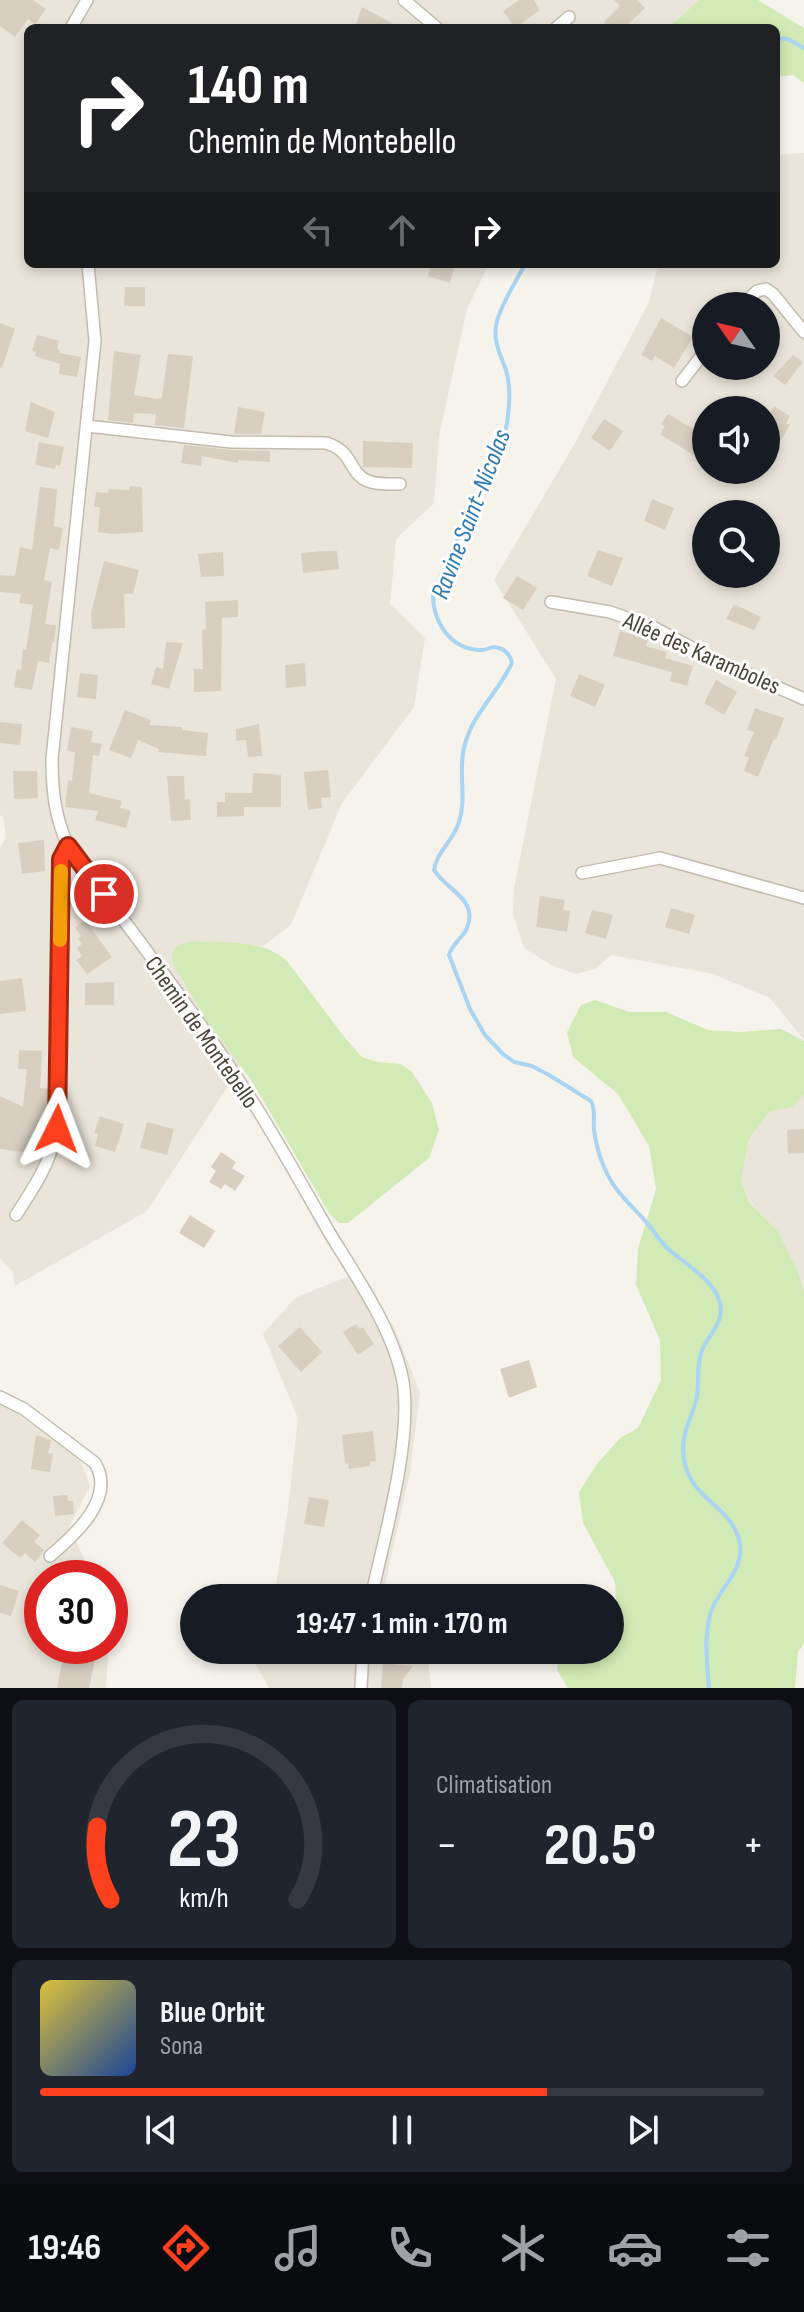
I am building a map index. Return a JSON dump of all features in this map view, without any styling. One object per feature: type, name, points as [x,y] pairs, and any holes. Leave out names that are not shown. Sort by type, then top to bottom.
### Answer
[{"type":"street","points":[[73,24],[87,0]]},
{"type":"street","points":[[404,0],[432,24]]},
{"type":"street","points":[[561,24],[569,17]]},
{"type":"street","name":"Chemin de Montebello","points":[[88,268],[95,341],[52,759],[52,790],[58,823],[68,846],[192,1014],[255,1106],[351,1267],[394,1347],[404,1388],[405,1417],[374,1584]]},
{"type":"street","points":[[780,303],[804,332]]},
{"type":"street","points":[[682,381],[692,368]]},
{"type":"street","points":[[87,426],[231,442],[326,443],[340,447],[366,481],[400,484]]},
{"type":"street","name":"Allée des Karamboles","points":[[551,602],[610,612],[653,627],[709,657],[804,699]]},
{"type":"street","points":[[16,1215],[46,1168],[57,1129],[61,859],[68,846]]},
{"type":"street","points":[[582,873],[660,858],[804,898]]},
{"type":"street","points":[[0,1397],[24,1409],[95,1463],[102,1475],[102,1492],[96,1505],[75,1533],[50,1556]]},
{"type":"street","points":[[361,1688],[362,1664]]},
{"type":"shaded area","points":[[0,0],[699,0],[672,24],[24,24],[24,268],[487,268],[467,309],[439,436],[434,503],[396,539],[390,604],[425,638],[414,707],[342,803],[291,925],[263,946],[194,941],[180,976],[208,1022],[241,1066],[147,1211],[15,1286],[13,1272],[0,1258],[0,848],[6,837],[0,815]]},
{"type":"shaded area","points":[[804,153],[804,1040],[770,998],[713,974],[611,955],[595,969],[576,974],[551,965],[524,948],[513,914],[514,888],[556,679],[494,580],[575,443],[649,302],[657,268],[780,268],[780,155]]},
{"type":"shaded area","points":[[804,1095],[804,1292],[778,1231],[750,1202],[741,1181],[749,1139],[769,1112],[792,1107]]},
{"type":"shaded area","points":[[354,1274],[393,1325],[420,1392],[410,1472],[385,1584],[276,1584],[298,1418],[263,1334],[295,1298]]},
{"type":"shaded area","points":[[0,1401],[79,1457],[90,1486],[69,1527],[85,1560],[24,1560],[24,1664],[108,1664],[106,1688],[0,1688]]},
{"type":"shaded area","points":[[256,1664],[428,1664],[431,1688],[269,1688]]},
{"type":"green space","points":[[699,0],[758,0],[804,28],[804,83],[793,75],[780,77],[780,24],[672,24]]},
{"type":"green space","points":[[194,941],[243,944],[277,954],[287,961],[362,1057],[401,1064],[412,1072],[432,1103],[439,1130],[429,1158],[348,1223],[339,1223],[329,1213],[252,1081],[208,1022],[180,976],[172,961],[172,953],[178,945]]},
{"type":"green space","points":[[595,1000],[629,1012],[666,1012],[708,1030],[740,1032],[781,1029],[804,1041],[804,1095],[792,1107],[769,1112],[749,1139],[741,1181],[750,1203],[778,1231],[804,1292],[804,1643],[798,1653],[795,1688],[568,1688],[557,1670],[558,1664],[624,1664],[624,1584],[615,1584],[583,1523],[579,1492],[597,1464],[620,1438],[638,1428],[661,1380],[660,1340],[636,1285],[638,1249],[656,1189],[649,1146],[618,1094],[573,1057],[567,1032],[581,1005]]},
{"type":"building","points":[[0,0],[33,0],[46,9],[35,24],[28,19],[15,37],[0,26]]},
{"type":"building","points":[[519,0],[534,0],[540,10],[521,24],[512,24],[503,11]]},
{"type":"building","points":[[614,0],[637,0],[645,8],[628,24],[606,24],[604,22],[620,6]]},
{"type":"building","points":[[362,7],[394,24],[356,24]]},
{"type":"building","points":[[430,268],[454,268],[450,283],[428,276]]},
{"type":"building","points":[[125,287],[145,287],[145,306],[124,306]]},
{"type":"building","points":[[661,318],[692,336],[674,368],[655,356],[652,361],[641,355]]},
{"type":"building","points":[[0,323],[15,329],[2,368],[0,367]]},
{"type":"building","points":[[37,335],[59,341],[59,353],[81,357],[77,377],[59,374],[60,364],[35,356],[36,352],[32,351]]},
{"type":"building","points":[[114,351],[141,355],[134,395],[158,399],[162,397],[168,354],[193,356],[184,428],[155,425],[156,414],[134,413],[133,423],[108,420]]},
{"type":"building","points":[[793,355],[803,362],[785,385],[778,380],[780,369]]},
{"type":"building","points":[[31,402],[55,412],[48,438],[25,431]]},
{"type":"building","points":[[238,407],[265,412],[261,434],[234,434]]},
{"type":"building","points":[[780,410],[790,416],[786,423],[790,425],[781,440]]},
{"type":"building","points":[[668,414],[692,428],[692,454],[660,434],[665,426],[661,424]]},
{"type":"building","points":[[604,419],[623,431],[610,451],[591,438]]},
{"type":"building","points":[[363,441],[413,443],[412,468],[363,467]]},
{"type":"building","points":[[39,442],[64,447],[60,466],[56,465],[55,469],[35,465]]},
{"type":"building","points":[[184,445],[270,451],[270,462],[238,460],[238,463],[202,456],[201,466],[181,463]]},
{"type":"building","points":[[130,486],[142,487],[143,532],[98,532],[100,507],[94,507],[96,492],[129,490]]},
{"type":"building","points":[[40,487],[57,489],[54,526],[63,528],[59,550],[50,548],[44,580],[52,582],[45,624],[56,625],[54,643],[49,663],[38,661],[32,690],[14,687],[17,669],[21,670],[23,649],[26,650],[33,605],[19,603],[21,594],[0,592],[0,575],[15,576],[20,547],[32,550]]},
{"type":"building","points":[[652,499],[674,508],[665,530],[644,521]]},
{"type":"building","points":[[598,550],[623,558],[612,586],[587,576]]},
{"type":"building","points":[[337,551],[339,569],[303,573],[301,553]]},
{"type":"building","points":[[223,552],[224,576],[201,577],[198,554]]},
{"type":"building","points":[[104,561],[139,570],[133,594],[124,594],[125,628],[92,629],[91,613]]},
{"type":"building","points":[[517,576],[537,588],[523,610],[503,598]]},
{"type":"building","points":[[238,600],[238,617],[222,618],[221,691],[194,692],[194,669],[203,669],[205,602]]},
{"type":"building","points":[[734,604],[761,617],[754,630],[726,619]]},
{"type":"building","points":[[620,631],[648,639],[646,646],[667,652],[665,658],[693,666],[687,686],[670,681],[672,672],[613,656]]},
{"type":"building","points":[[166,642],[183,643],[169,689],[151,684],[156,667],[163,669]]},
{"type":"building","points":[[305,663],[306,686],[286,688],[285,665]]},
{"type":"building","points":[[80,673],[98,675],[96,699],[77,697]]},
{"type":"building","points":[[579,674],[605,685],[595,707],[570,696]]},
{"type":"building","points":[[716,680],[737,692],[724,715],[704,703]]},
{"type":"building","points":[[755,708],[784,718],[758,777],[744,771],[749,758],[744,756],[754,732],[747,730]]},
{"type":"building","points":[[125,710],[151,720],[149,725],[182,727],[182,730],[208,733],[206,756],[158,752],[159,749],[138,740],[131,758],[109,750]]},
{"type":"building","points":[[0,722],[22,724],[20,745],[0,743]]},
{"type":"building","points":[[259,724],[262,756],[248,757],[246,740],[236,741],[236,729]]},
{"type":"building","points":[[71,727],[93,731],[91,742],[102,744],[99,756],[93,755],[89,793],[122,801],[120,808],[131,811],[126,828],[95,820],[98,811],[65,807],[75,752],[67,751]]},
{"type":"building","points":[[328,770],[331,797],[321,798],[322,808],[308,810],[304,772]]},
{"type":"building","points":[[13,771],[37,771],[38,798],[14,799]]},
{"type":"building","points":[[253,773],[281,775],[281,807],[244,807],[244,816],[217,817],[217,802],[225,802],[225,793],[252,793]]},
{"type":"building","points":[[167,776],[184,776],[185,800],[190,799],[191,820],[171,821]]},
{"type":"building","points":[[44,840],[45,871],[22,874],[18,843]]},
{"type":"building","points":[[540,896],[565,900],[563,910],[570,911],[567,932],[536,927]]},
{"type":"building","points":[[671,908],[695,915],[689,934],[665,927]]},
{"type":"building","points":[[592,910],[613,915],[606,939],[585,933]]},
{"type":"building","points":[[85,920],[112,957],[87,974],[76,960],[82,956],[77,948],[82,944],[75,928]]},
{"type":"building","points":[[22,978],[26,1011],[0,1014],[0,981]]},
{"type":"building","points":[[114,982],[114,1005],[85,1005],[85,983]]},
{"type":"building","points":[[19,1050],[42,1051],[40,1088],[49,1089],[49,1126],[41,1154],[0,1149],[0,1096],[23,1107],[27,1069],[18,1069]]},
{"type":"building","points":[[100,1116],[124,1124],[115,1152],[95,1146],[98,1134],[94,1133]]},
{"type":"building","points":[[147,1122],[174,1129],[167,1155],[140,1148]]},
{"type":"building","points":[[804,1129],[804,1153],[788,1154],[787,1130]]},
{"type":"building","points":[[221,1152],[236,1162],[232,1168],[245,1176],[235,1191],[225,1184],[221,1189],[209,1182],[216,1171],[211,1167]]},
{"type":"building","points":[[190,1215],[215,1231],[204,1248],[179,1233]]},
{"type":"building","points":[[356,1324],[359,1329],[363,1327],[374,1344],[358,1355],[343,1332]]},
{"type":"building","points":[[300,1327],[322,1352],[301,1372],[278,1346]]},
{"type":"building","points":[[529,1360],[537,1387],[509,1398],[500,1369]]},
{"type":"building","points":[[373,1431],[376,1461],[370,1462],[370,1466],[349,1469],[348,1463],[345,1464],[342,1435]]},
{"type":"building","points":[[36,1435],[51,1440],[48,1453],[53,1454],[50,1472],[31,1469]]},
{"type":"building","points":[[67,1495],[68,1501],[73,1501],[74,1514],[55,1516],[53,1496]]},
{"type":"building","points":[[309,1497],[329,1500],[324,1527],[304,1524]]},
{"type":"building","points":[[22,1520],[40,1535],[34,1542],[44,1550],[36,1560],[25,1553],[20,1558],[2,1543]]},
{"type":"building","points":[[0,1585],[19,1591],[11,1616],[0,1613]]},
{"type":"building","points":[[62,1664],[94,1664],[89,1688],[57,1688]]},
{"type":"building","points":[[383,1664],[413,1666],[403,1679],[402,1688],[381,1688]]},
{"type":"waterway","name":"Ravine Saint-Nicolas","points":[[780,38],[804,48]]},
{"type":"waterway","name":"Ravine Saint-Nicolas","points":[[523,268],[502,307],[495,334],[509,386],[505,434],[433,594],[436,615],[452,640],[471,649],[501,649],[508,654],[512,663],[467,736],[462,757],[459,822],[438,857],[434,870],[460,896],[469,910],[467,928],[449,955],[470,1009],[485,1035],[514,1062],[532,1066],[591,1101],[597,1145],[611,1181],[666,1247],[697,1272],[717,1294],[720,1317],[703,1347],[697,1395],[683,1448],[691,1479],[728,1519],[736,1530],[740,1544],[738,1564],[713,1606],[708,1624],[709,1688]]},
{"type":"slow traffic","points":[[60,940],[61,871]]},
{"type":"route","points":[[57,1129],[60,1096],[61,859],[68,846],[104,894]]}]
